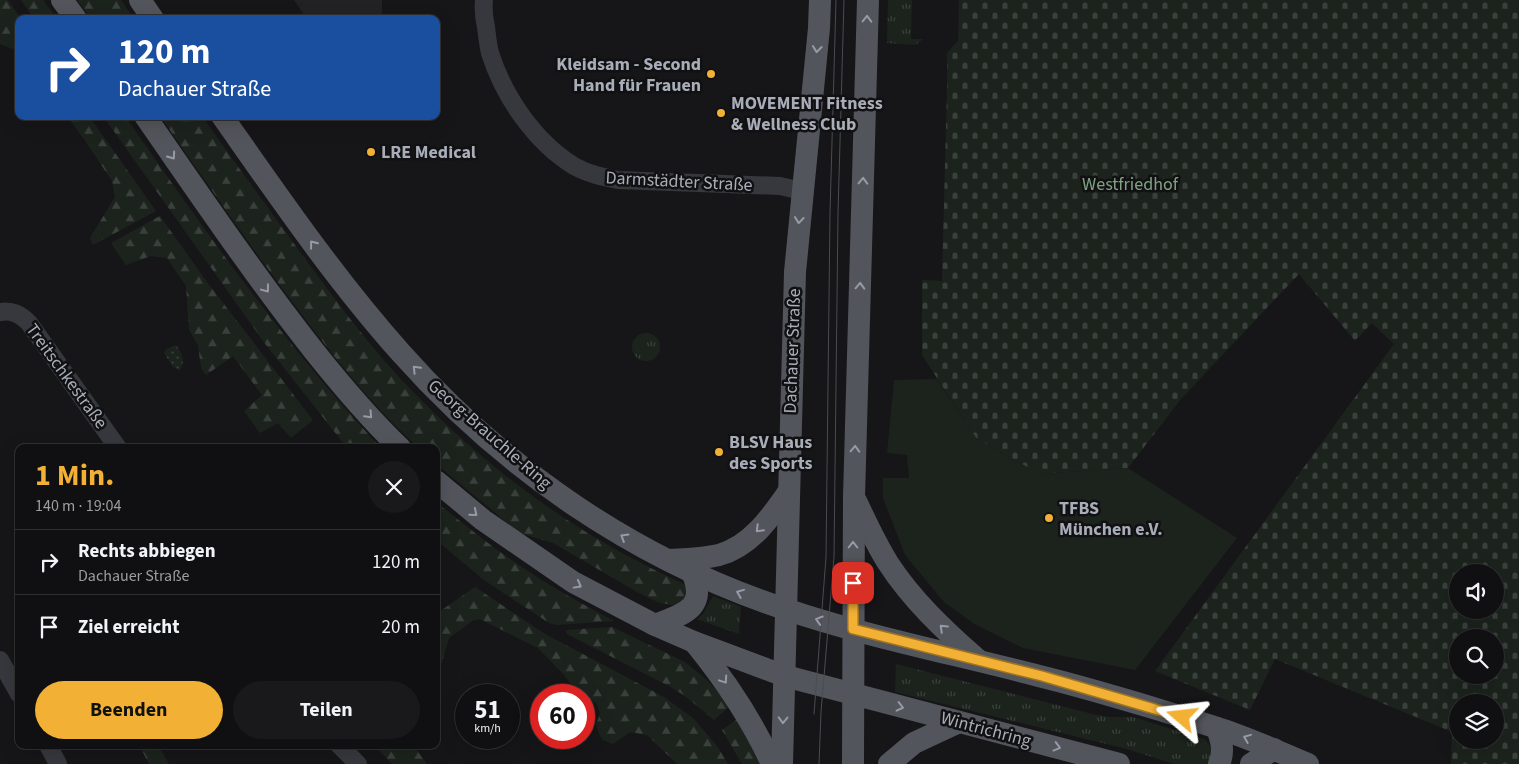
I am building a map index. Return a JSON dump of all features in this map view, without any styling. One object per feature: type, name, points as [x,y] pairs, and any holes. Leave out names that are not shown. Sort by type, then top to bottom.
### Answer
[{"type":"main road","points":[[62,0],[73,15]]},
{"type":"main road","points":[[140,0],[150,15]]},
{"type":"main road","name":"Dachauer Straße","points":[[782,764],[794,272],[819,28],[820,0]]},
{"type":"main road","points":[[853,764],[854,497],[868,0]]},
{"type":"main road","points":[[148,120],[249,267],[301,335],[346,390],[396,444]]},
{"type":"main road","name":"Georg-Brauchle-Ring","points":[[225,120],[307,236],[401,353],[476,428],[534,477],[589,516],[666,560],[725,587],[786,610],[853,629]]},
{"type":"main road","points":[[440,484],[483,520],[536,559],[573,582],[655,625],[694,642],[785,676],[853,694]]},
{"type":"main road","points":[[666,560],[701,558],[720,554],[742,544],[772,516],[789,491]]},
{"type":"main road","points":[[854,497],[888,562],[906,587],[938,623],[979,661]]},
{"type":"main road","points":[[655,625],[681,616],[690,609],[698,590],[698,584],[692,572]]},
{"type":"main road","points":[[853,629],[1098,692],[1217,728],[1308,764]]},
{"type":"main road","points":[[694,642],[715,667],[741,706],[760,738],[772,764]]},
{"type":"main road","name":"Wintrichring","points":[[853,694],[1120,764]]},
{"type":"main road","points":[[889,764],[914,743],[934,732],[959,722]]},
{"type":"main road","points":[[1217,728],[1222,745],[1222,756],[1219,764]]},
{"type":"main road","points":[[1251,764],[1274,749]]},
{"type":"street","name":"Darmstädter Straße","points":[[484,0],[483,8],[490,52],[500,78],[514,104],[553,150],[575,166],[597,176],[618,180],[780,186],[802,192]]},
{"type":"street","name":"Treitschkestraße","points":[[5,312],[22,316],[29,323],[115,444]]},
{"type":"street","points":[[0,660],[15,687]]},
{"type":"street","points":[[50,749],[58,764]]},
{"type":"street","points":[[343,749],[358,764]]},
{"type":"shaded area","points":[[294,0],[382,0],[382,15],[304,15]]},
{"type":"green space","points":[[0,0],[8,0],[18,15],[15,15],[15,50],[0,44]]},
{"type":"green space","points":[[21,0],[43,0],[54,15],[31,15]]},
{"type":"green space","points":[[77,0],[121,0],[131,15],[88,15]]},
{"type":"green space","points":[[888,0],[912,0],[911,39],[923,39],[916,45],[887,43]]},
{"type":"green space","name":"Westfriedhof","points":[[959,0],[1519,0],[1519,764],[1451,764],[1451,749],[1504,749],[1504,694],[1449,694],[1449,731],[1275,659],[1250,710],[1155,671],[1394,344],[1372,323],[1355,341],[1299,274],[1181,399],[1128,468],[1039,474],[976,438],[922,355],[922,280],[942,281],[947,53],[958,41]]},
{"type":"green space","points":[[70,120],[92,120],[156,211],[93,245],[90,238],[115,197],[112,181]]},
{"type":"green space","points":[[106,120],[128,120],[185,202],[279,328],[377,444],[344,444],[266,345]]},
{"type":"green space","points":[[163,120],[205,120],[363,335],[398,376],[462,439],[496,468],[566,520],[604,543],[684,584],[688,588],[687,599],[674,605],[660,603],[639,593],[553,543],[523,534],[510,525],[440,467],[440,444],[415,444],[382,412],[300,313]]},
{"type":"green space","points":[[160,216],[207,282],[313,420],[291,438],[278,423],[260,433],[244,411],[262,395],[233,356],[206,375],[201,368],[198,345],[189,330],[186,286],[167,258],[151,256],[126,265],[111,243]]},
{"type":"green space","points":[[646,333],[656,337],[660,347],[656,357],[646,361],[636,357],[632,347],[636,337]]},
{"type":"green space","points":[[176,345],[180,351],[183,363],[180,370],[173,367],[164,353],[167,349]]},
{"type":"green space","name":"TFBS München e.V.","points":[[937,379],[976,438],[1039,474],[1128,468],[1237,538],[1135,670],[1023,648],[974,624],[944,602],[905,555],[883,498],[883,478],[909,478],[907,455],[887,453],[894,380]]},
{"type":"green space","points":[[440,505],[513,561],[558,590],[614,621],[557,625],[549,623],[484,580],[440,543]]},
{"type":"green space","points":[[475,587],[545,634],[664,697],[693,718],[717,746],[728,764],[677,764],[647,735],[630,732],[613,744],[602,740],[596,725],[600,713],[595,703],[595,684],[571,684],[538,648],[480,619],[472,621],[449,638],[440,668],[440,611]]},
{"type":"green space","points":[[713,596],[741,607],[739,634],[697,619],[703,614]]},
{"type":"green space","points":[[612,627],[685,662],[708,681],[730,706],[714,720],[685,696],[669,686],[567,634],[566,630]]},
{"type":"green space","points":[[896,664],[1096,715],[1133,717],[1204,739],[1211,748],[1211,757],[1208,764],[1174,764],[1127,749],[895,692]]},
{"type":"green space","points":[[739,718],[760,764],[742,764],[722,730]]},
{"type":"green space","points":[[141,749],[160,749],[169,764],[149,764]]},
{"type":"green space","points":[[378,749],[416,749],[427,764],[392,764]]},
{"type":"tram line","points":[[814,714],[826,557],[830,213],[836,0]]},
{"type":"tram line","points":[[819,764],[821,712],[834,557],[838,213],[844,0]]},
{"type":"place","name":"Kleidsam - Second Hand für Frauen","points":[[711,74]]},
{"type":"place","name":"MOVEMENT Fitness & Wellness Club","points":[[721,113]]},
{"type":"place","name":"LRE Medical","points":[[371,152]]},
{"type":"place","name":"BLSV Haus des Sports","points":[[719,452]]},
{"type":"place","name":"TFBS München e.V.","points":[[1049,518]]},
{"type":"route","points":[[853,583],[853,629],[1042,676],[1182,717]]}]
